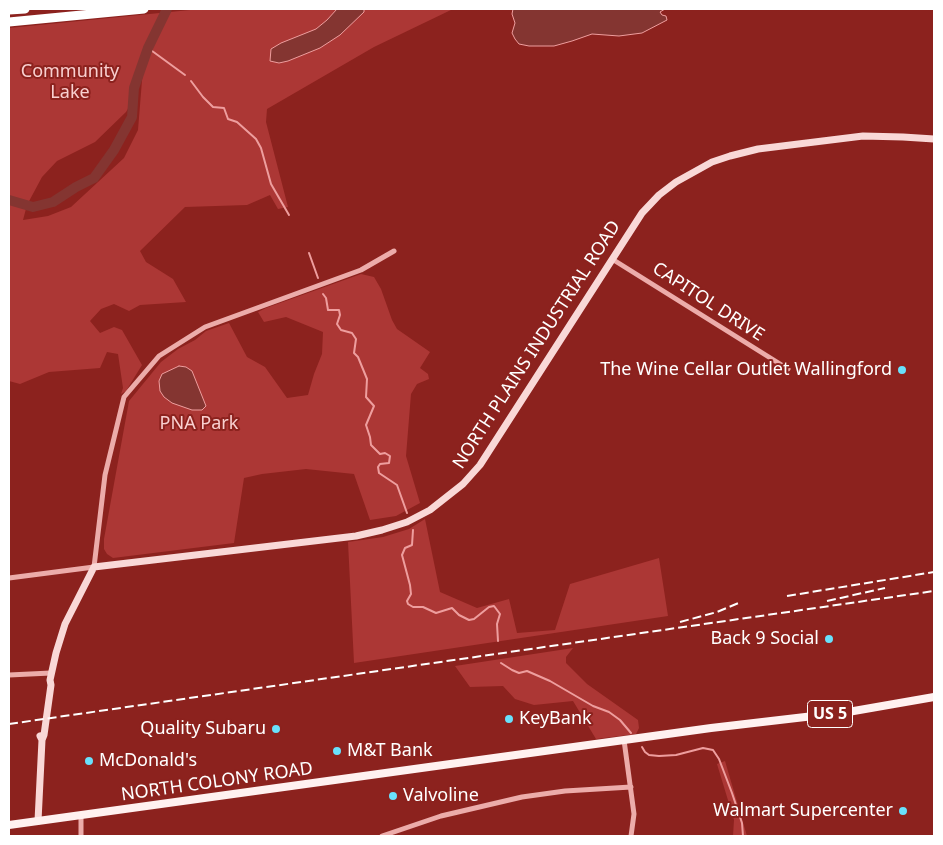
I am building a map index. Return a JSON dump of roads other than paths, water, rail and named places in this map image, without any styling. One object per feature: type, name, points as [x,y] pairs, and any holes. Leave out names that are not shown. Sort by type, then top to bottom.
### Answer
[{"type":"highway","points":[[9,10],[25,9]]},
{"type":"highway","points":[[9,22],[144,9]]},
{"type":"main road","name":"NORTH COLONY ROAD","points":[[9,825],[718,727],[848,712],[934,697]]},
{"type":"street","name":"NORTH PLAINS INDUSTRIAL ROAD","points":[[94,567],[356,536],[407,522],[430,510],[463,484],[480,465],[642,213],[659,195],[676,182],[712,162],[758,149],[847,138],[890,136],[934,139]]},
{"type":"street","points":[[38,821],[42,740],[51,676],[65,624],[94,567],[106,475],[124,397],[159,356],[204,327],[361,270],[394,251]]},
{"type":"street","name":"CAPITOL DRIVE","points":[[612,259],[636,272],[694,311],[788,369]]},
{"type":"street","points":[[9,578],[94,567]]},
{"type":"street","points":[[9,675],[51,676]]},
{"type":"street","points":[[624,740],[634,814],[631,836]]},
{"type":"street","points":[[382,836],[441,816],[522,798],[565,791],[631,787]]},
{"type":"street","points":[[81,816],[81,836]]},
{"type":"waterway","points":[[9,200],[33,207],[53,202],[94,178],[114,150],[132,117],[134,88],[148,48],[167,9]]},
{"type":"waterway","points":[[148,48],[185,75]]},
{"type":"waterway","points":[[191,81],[213,107],[224,108],[228,119],[237,122],[256,139],[261,148],[271,184],[289,215]]},
{"type":"waterway","points":[[309,253],[318,278]]},
{"type":"waterway","points":[[323,294],[326,298],[328,310],[339,310],[340,315],[337,324],[341,330],[352,333],[356,339],[354,353],[358,357],[367,379],[366,397],[374,406],[366,425],[371,445],[380,454],[385,453],[390,456],[389,463],[380,464],[378,467],[379,473],[397,485],[407,513]]},
{"type":"waterway","points":[[413,530],[412,545],[405,548],[402,555],[410,585],[411,594],[407,601],[408,604],[413,607],[423,607],[436,613],[452,608],[459,615],[469,620],[474,619],[489,607],[494,606],[500,614],[497,624],[498,641]]},
{"type":"waterway","points":[[501,663],[519,673],[527,671],[550,681],[593,706],[609,712],[620,720],[631,733]]},
{"type":"waterway","points":[[642,747],[649,755],[659,756],[676,755],[703,748],[713,750],[719,759],[732,793],[742,823],[743,836]]},
{"type":"railway","points":[[787,596],[934,572]]},
{"type":"railway","points":[[827,601],[885,588]]},
{"type":"railway","points":[[9,724],[934,591]]},
{"type":"railway","points":[[680,622],[717,612],[741,602]]},
{"type":"place","name":"The Wine Cellar Outlet Wallingford","points":[[902,370]]},
{"type":"place","name":"Back 9 Social","points":[[829,639]]},
{"type":"place","name":"KeyBank","points":[[509,719]]},
{"type":"place","name":"Quality Subaru","points":[[276,729]]},
{"type":"place","name":"M&T Bank","points":[[337,751]]},
{"type":"place","name":"McDonald's","points":[[89,761]]},
{"type":"place","name":"Valvoline","points":[[393,796]]},
{"type":"place","name":"Walmart Supercenter","points":[[903,811]]},
{"type":"park label","name":"Community Lake","points":[[70,82]]},
{"type":"park label","name":"PNA Park","points":[[199,424]]}]
